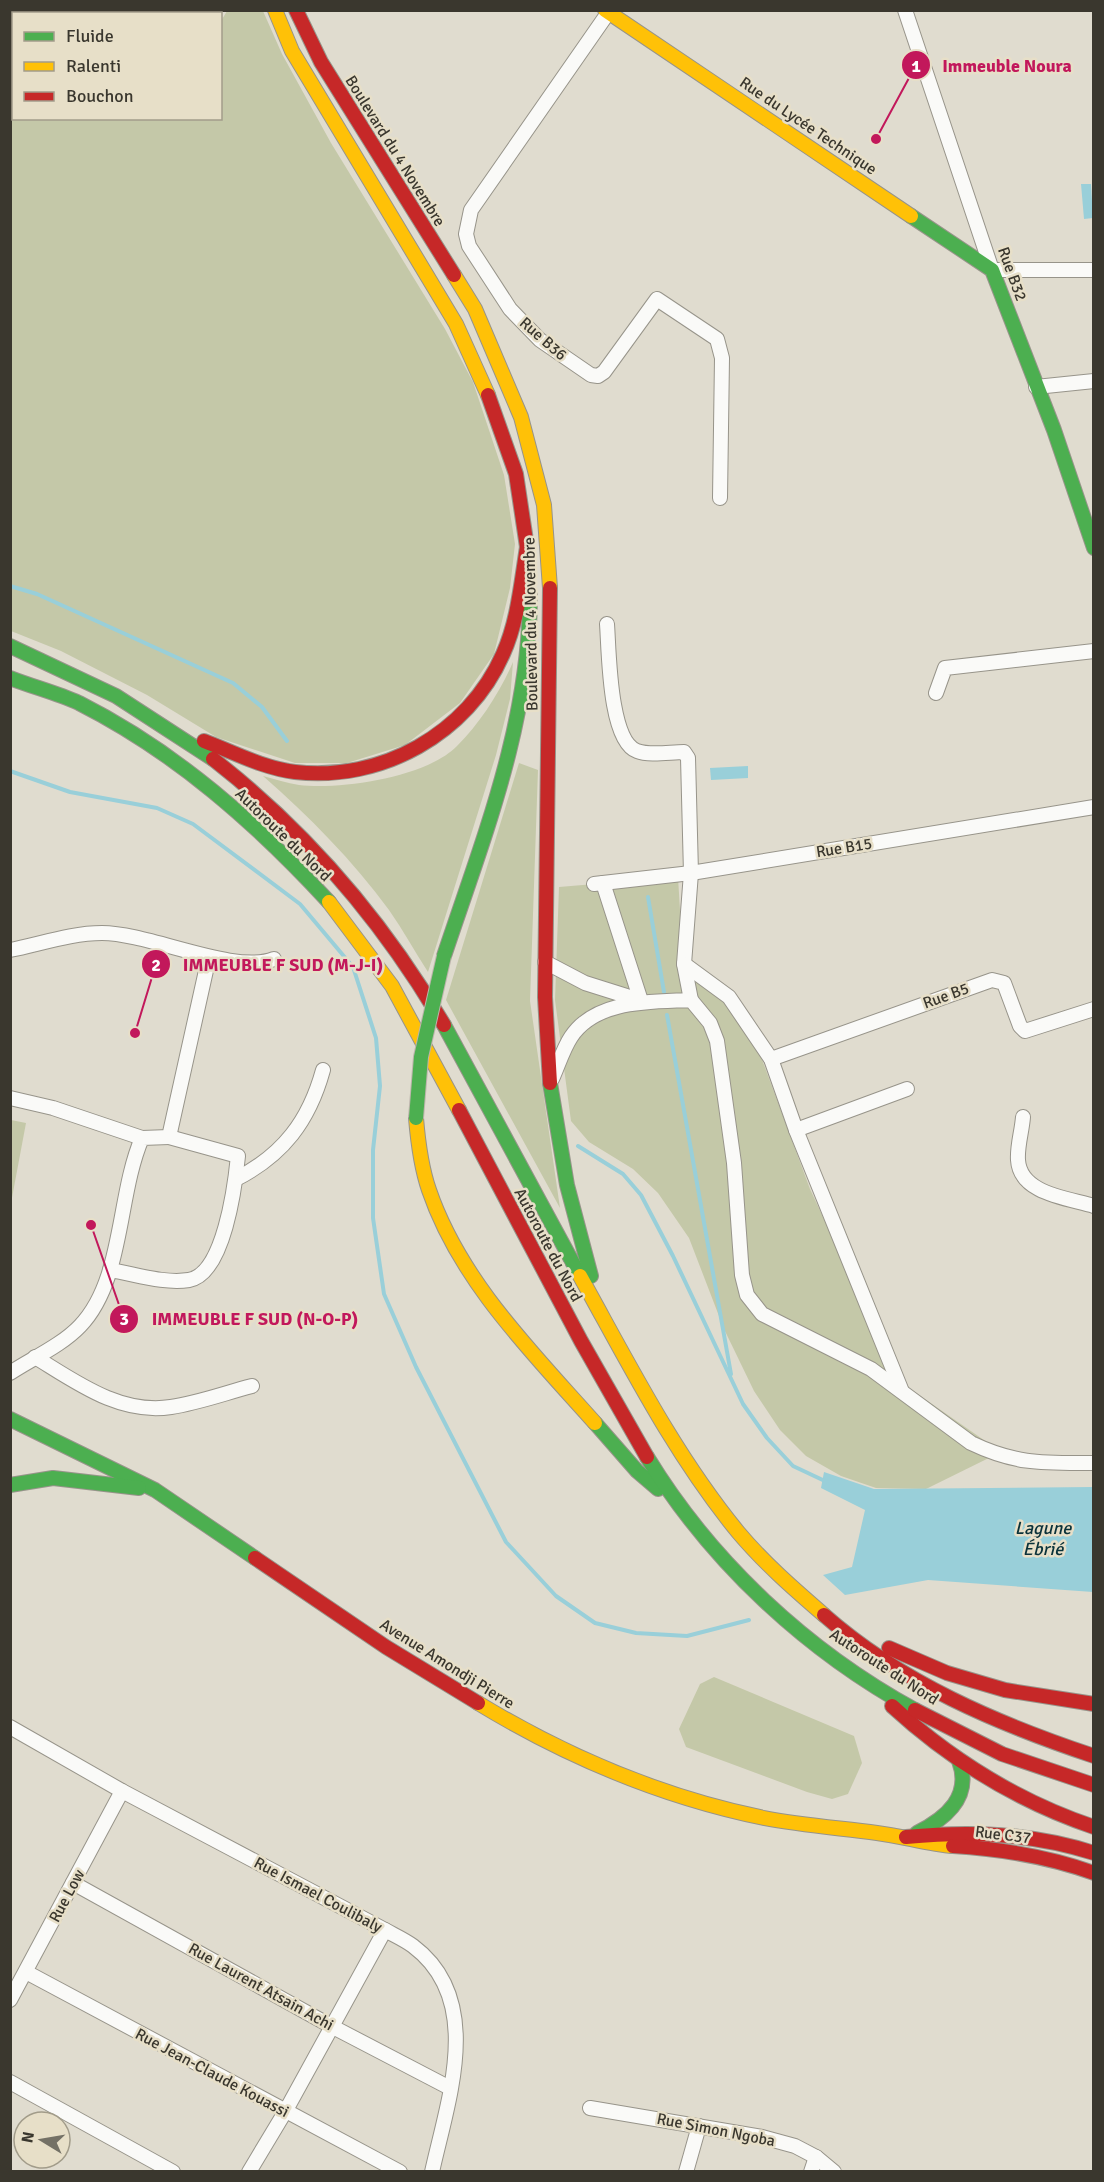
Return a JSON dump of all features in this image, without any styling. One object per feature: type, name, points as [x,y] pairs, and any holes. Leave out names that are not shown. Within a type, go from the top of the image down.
[{"type":"main road","name":"Boulevard du 4 Novembre","points":[[275,10],[292,51],[456,324],[483,380],[516,474],[527,547]]},
{"type":"main road","name":"Boulevard du 4 Novembre","points":[[296,10],[321,62],[475,309],[521,417],[536,468],[548,541],[551,603],[545,962],[550,1083],[567,1185],[602,1316]]},
{"type":"main road","name":"Rue du Lycée Technique","points":[[606,12],[992,270]]},
{"type":"main road","name":"Rue B32","points":[[992,270],[1036,387],[1086,508],[1094,548]]},
{"type":"main road","points":[[177,731],[255,762],[294,772],[350,771],[409,753],[437,737],[460,716],[492,676],[513,622],[527,547]]},
{"type":"main road","points":[[527,547],[531,603],[522,702],[509,757],[444,956],[421,1056],[416,1118],[422,1169],[429,1196],[441,1225],[467,1269],[514,1331],[629,1462],[678,1506]]},
{"type":"main road","name":"Autoroute du Nord","points":[[10,646],[89,680],[177,731],[241,780],[305,837],[378,922],[416,977],[452,1038],[657,1415],[704,1489],[763,1558],[807,1600],[842,1629],[893,1665],[970,1709],[1015,1730],[1094,1756]]},
{"type":"main road","name":"Autoroute du Nord","points":[[10,678],[78,703],[166,756],[222,798],[281,852],[356,936],[390,984],[425,1044],[569,1320],[628,1426],[678,1506],[784,1618],[856,1673],[916,1709],[1002,1754],[1094,1785]]},
{"type":"main road","name":"Avenue Amondji Pierre","points":[[10,1419],[154,1490],[386,1647],[542,1741],[618,1775],[676,1796],[721,1808],[765,1818],[906,1837]]},
{"type":"main road","points":[[10,1485],[53,1478],[154,1490]]},
{"type":"main road","points":[[842,1629],[947,1673],[976,1682],[1005,1690],[1094,1704]]},
{"type":"main road","points":[[856,1673],[908,1722],[959,1761],[1012,1795],[1041,1809],[1094,1827]]},
{"type":"main road","points":[[906,1837],[939,1820],[961,1799],[965,1772],[959,1761]]},
{"type":"main road","points":[[906,1837],[984,1831],[1040,1838],[1094,1853]]},
{"type":"main road","name":"Rue C37","points":[[906,1837],[949,1846],[1011,1850],[1067,1863],[1094,1873]]},
{"type":"street","name":"Rue B32","points":[[905,10],[992,270]]},
{"type":"street","name":"Rue B36","points":[[606,12],[471,210],[466,234],[469,246],[510,309],[540,340],[591,375],[598,376],[604,372],[657,298],[717,339],[722,358],[720,498]]},
{"type":"street","points":[[992,270],[1094,270]]},
{"type":"street","points":[[1036,387],[1094,381]]},
{"type":"street","points":[[607,624],[613,700],[621,731],[630,746],[638,752],[687,754],[691,873],[684,964],[691,1000],[710,1023],[717,1041],[734,1162],[742,1275],[747,1295],[762,1314],[854,1359],[901,1389],[971,1443],[1012,1460],[1035,1463],[1094,1463]]},
{"type":"street","points":[[936,693],[945,668],[1094,651]]},
{"type":"street","name":"Rue B15","points":[[641,1001],[599,883],[691,873],[1094,807]]},
{"type":"street","points":[[10,950],[102,933],[138,937],[209,957],[263,964],[274,960]]},
{"type":"street","points":[[169,1137],[209,957]]},
{"type":"street","points":[[545,962],[585,982],[641,1001]]},
{"type":"street","points":[[684,964],[729,997],[771,1059],[796,1130],[901,1389]]},
{"type":"street","name":"Rue B5","points":[[771,1059],[992,980],[1004,984],[1020,1026],[1025,1031],[1094,1009]]},
{"type":"street","points":[[550,1083],[571,1036],[587,1021],[617,1007],[641,1001],[691,1000]]},
{"type":"street","points":[[236,1179],[258,1167],[302,1124],[315,1100],[323,1070]]},
{"type":"street","points":[[796,1130],[907,1089]]},
{"type":"street","points":[[10,1098],[53,1108],[142,1138],[169,1137],[238,1156],[236,1179],[217,1256],[207,1271],[192,1280],[174,1281],[110,1270]]},
{"type":"street","points":[[1023,1117],[1018,1159],[1020,1172],[1029,1183],[1045,1192],[1094,1206]]},
{"type":"street","points":[[10,1373],[80,1326],[90,1312],[110,1270],[131,1163],[142,1138]]},
{"type":"street","points":[[35,1357],[89,1390],[130,1406],[171,1407],[252,1386]]},
{"type":"street","name":"Rue Ismael Coulibaly","points":[[10,1727],[122,1791],[385,1930],[413,1946],[432,1964],[445,1984],[454,2005],[457,2032],[450,2088],[432,2172]]},
{"type":"street","name":"Rue Low","points":[[10,2000],[122,1791]]},
{"type":"street","name":"Rue Laurent Atsain Achi","points":[[74,1883],[331,2026],[450,2088]]},
{"type":"street","points":[[249,2172],[285,2112],[385,1930]]},
{"type":"street","name":"Rue Jean-Claude Kouassi","points":[[26,1972],[400,2172]]},
{"type":"street","points":[[10,2082],[173,2172]]},
{"type":"street","name":"Rue Simon Ngoba","points":[[590,2108],[762,2137],[795,2146],[816,2157],[834,2172]]},
{"type":"street","points":[[686,2172],[699,2127]]},
{"type":"street","points":[[811,2172],[816,2157]]},
{"type":"green space","points":[[227,11],[263,11],[282,54],[331,143],[445,329],[473,382],[504,475],[515,544],[510,588],[494,654],[460,703],[405,745],[347,763],[295,763],[216,737],[147,695],[61,651],[11,631],[10,25],[12,24],[12,120],[222,120],[222,19]]},
{"type":"green space","points":[[513,662],[510,699],[496,755],[428,972],[389,910],[361,874],[314,823],[263,776],[299,785],[337,785],[383,779],[426,766],[457,746],[474,727],[496,696]]},
{"type":"green space","points":[[519,763],[538,770],[530,1001],[560,1208],[446,1000]]},
{"type":"green space","points":[[678,877],[683,960],[722,998],[760,1054],[810,1189],[899,1381],[1001,1452],[926,1489],[876,1488],[841,1476],[806,1456],[780,1430],[754,1391],[724,1329],[689,1238],[658,1193],[633,1169],[589,1142],[571,1121],[555,1000],[559,887]]},
{"type":"green space","points":[[10,1120],[26,1123],[11,1203]]},
{"type":"green space","points":[[714,1677],[854,1736],[862,1763],[848,1794],[832,1799],[807,1792],[686,1747],[679,1729],[700,1684]]},
{"type":"water","points":[[1081,184],[1091,184],[1093,218],[1084,219]]},
{"type":"water","points":[[748,766],[748,778],[711,780],[710,768]]},
{"type":"water","name":"Lagune Ébrié","points":[[824,1472],[874,1489],[1093,1487],[1093,1592],[928,1580],[845,1595],[823,1575],[852,1567],[865,1510],[821,1488]]},
{"type":"waterway","points":[[10,586],[37,594],[233,683],[262,707],[287,741]]},
{"type":"waterway","points":[[10,771],[70,792],[157,808],[193,824],[300,904],[353,967],[376,1038],[380,1086],[373,1150],[373,1218],[384,1294],[416,1367],[506,1542],[556,1596],[595,1623],[636,1633],[687,1636],[749,1620]]},
{"type":"waterway","points":[[648,897],[664,992]]},
{"type":"waterway","points":[[667,1015],[731,1374]]},
{"type":"waterway","points":[[578,1146],[623,1174],[641,1195],[673,1256],[743,1404],[767,1438],[793,1466],[827,1482]]},
{"type":"traffic: fast","points":[[911,216],[992,270],[1054,430],[1094,548]]},
{"type":"traffic: fast","points":[[444,956],[489,823],[513,734],[528,642],[530,594]]},
{"type":"traffic: fast","points":[[10,646],[116,696],[213,759]]},
{"type":"traffic: fast","points":[[10,678],[79,703],[149,744],[213,791],[243,817],[273,844],[329,902]]},
{"type":"traffic: fast","points":[[416,1118],[421,1057],[444,956]]},
{"type":"traffic: fast","points":[[444,1025],[580,1276]]},
{"type":"traffic: fast","points":[[550,1083],[567,1185],[591,1276]]},
{"type":"traffic: fast","points":[[10,1419],[155,1490],[255,1558]]},
{"type":"traffic: fast","points":[[595,1423],[637,1471],[658,1489]]},
{"type":"traffic: fast","points":[[647,1457],[672,1496],[701,1533],[764,1601],[837,1660],[915,1710]]},
{"type":"traffic: fast","points":[[10,1485],[53,1478],[139,1488]]},
{"type":"traffic: fast","points":[[917,1833],[947,1813],[954,1804],[962,1785],[959,1761]]},
{"type":"traffic: slow","points":[[275,10],[292,51],[456,324],[488,395]]},
{"type":"traffic: slow","points":[[605,10],[911,216]]},
{"type":"traffic: slow","points":[[454,275],[475,309],[521,417],[544,505],[550,588]]},
{"type":"traffic: slow","points":[[329,902],[392,986],[459,1110]]},
{"type":"traffic: slow","points":[[416,1118],[426,1181],[442,1223],[459,1255],[500,1314],[595,1423]]},
{"type":"traffic: slow","points":[[580,1276],[653,1408],[715,1502],[758,1554],[824,1615]]},
{"type":"traffic: slow","points":[[478,1703],[581,1758],[652,1787],[689,1799],[764,1818],[886,1834],[953,1846]]},
{"type":"traffic: jam","points":[[296,10],[321,62],[454,275]]},
{"type":"traffic: jam","points":[[488,395],[516,474],[527,547]]},
{"type":"traffic: jam","points":[[204,741],[271,767],[295,772],[327,773],[359,769],[389,760],[418,747],[468,708],[488,682],[503,654],[512,628],[527,547]]},
{"type":"traffic: jam","points":[[550,588],[545,997],[550,1083]]},
{"type":"traffic: jam","points":[[213,759],[281,817],[341,881],[396,950],[444,1025]]},
{"type":"traffic: jam","points":[[459,1110],[581,1341],[647,1457]]},
{"type":"traffic: jam","points":[[255,1558],[386,1647],[478,1703]]},
{"type":"traffic: jam","points":[[824,1615],[885,1661],[952,1699],[1022,1730],[1094,1756]]},
{"type":"traffic: jam","points":[[889,1648],[947,1673],[1005,1690],[1094,1704]]},
{"type":"traffic: jam","points":[[892,1706],[962,1762],[1012,1792],[1094,1827]]},
{"type":"traffic: jam","points":[[915,1710],[1002,1754],[1094,1785]]},
{"type":"traffic: jam","points":[[906,1837],[954,1834],[1001,1835],[1048,1841],[1094,1853]]},
{"type":"traffic: jam","points":[[953,1846],[1024,1854],[1094,1873]]},
{"type":"place","name":"Immeuble Noura","points":[[876,139]]},
{"type":"place","name":"IMMEUBLE F SUD (M-J-I)","points":[[135,1033]]},
{"type":"place","name":"IMMEUBLE F SUD (N-O-P)","points":[[91,1225]]}]
